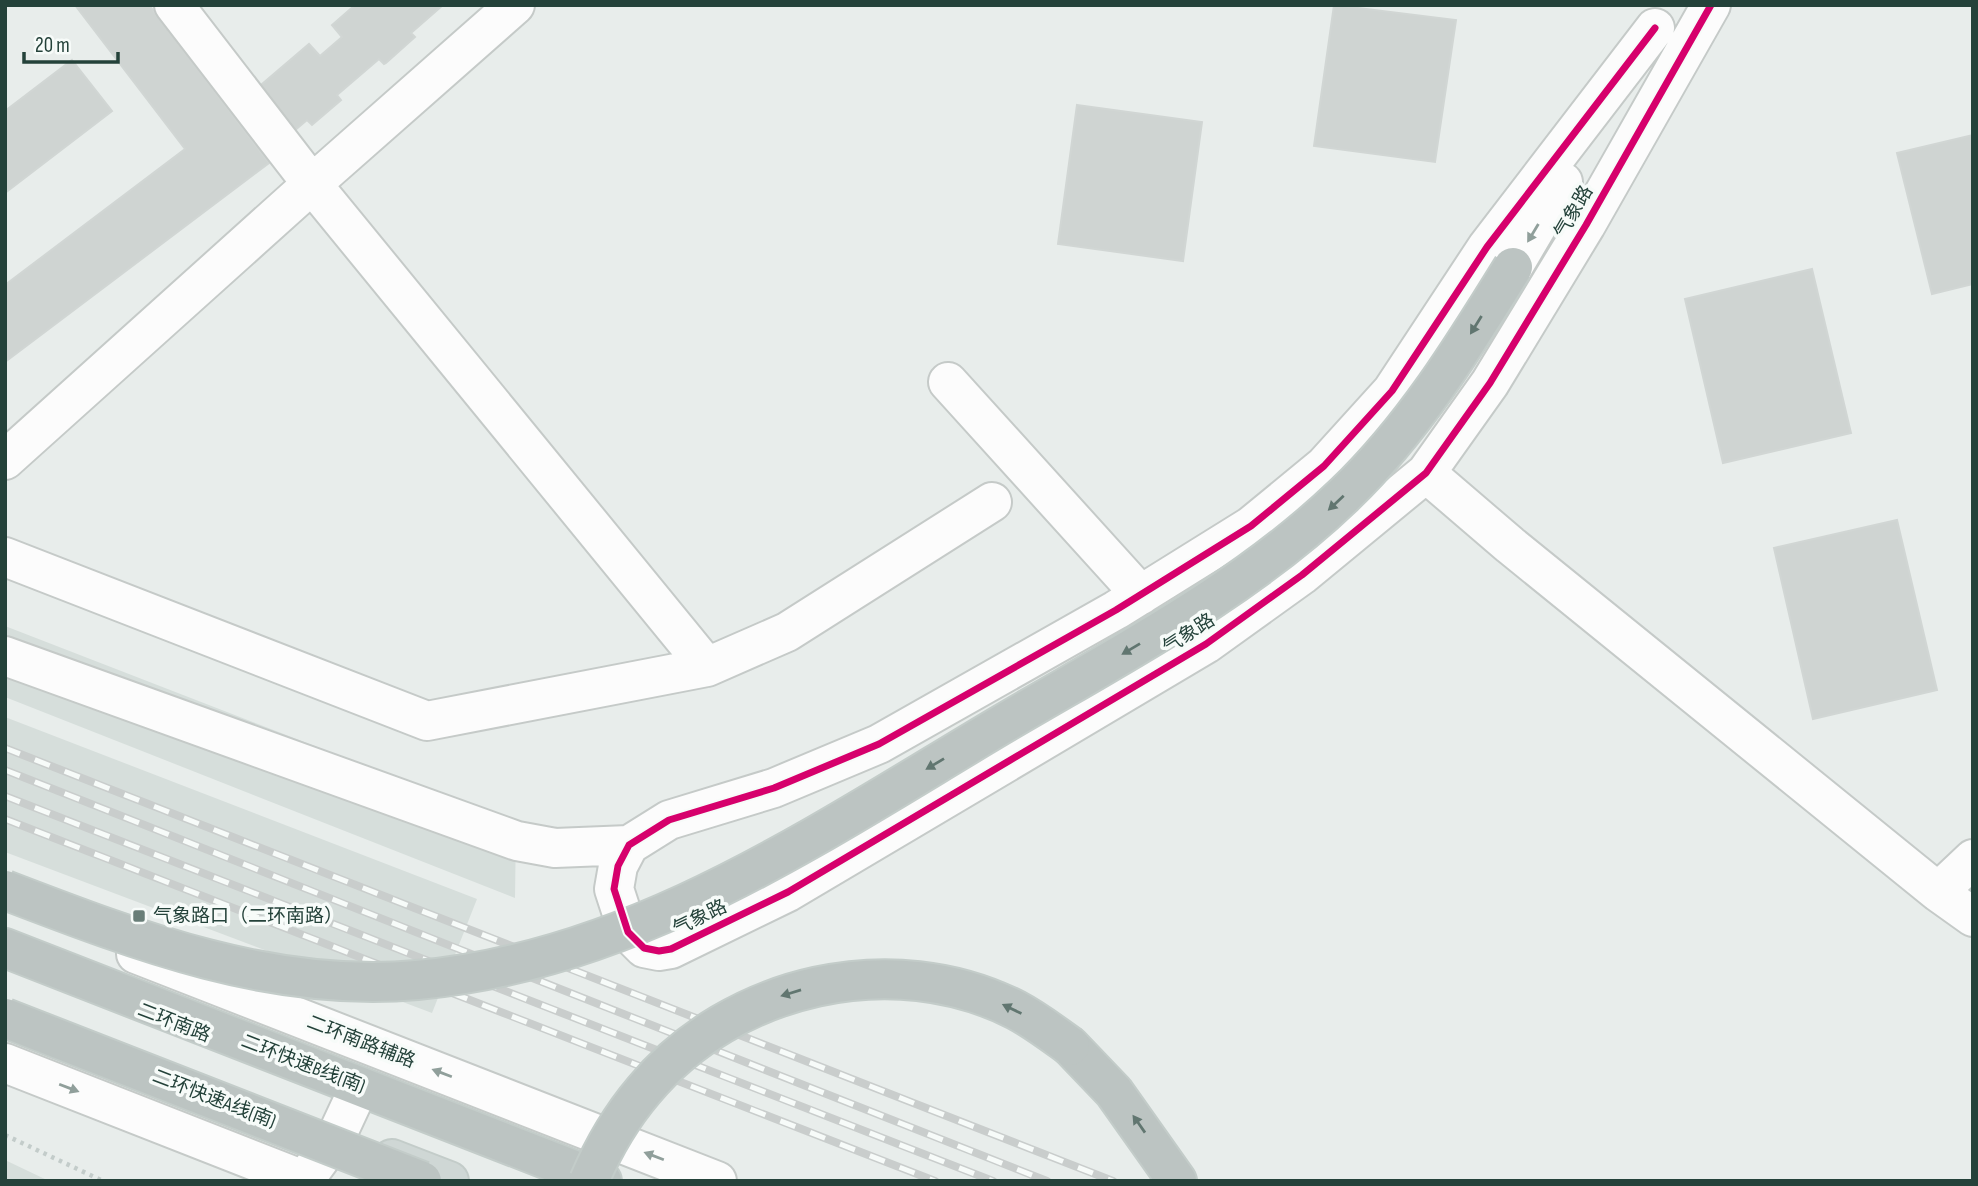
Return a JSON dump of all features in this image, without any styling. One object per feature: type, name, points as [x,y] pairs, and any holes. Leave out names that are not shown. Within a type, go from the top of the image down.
[{"type":"highway","points":[[5,890],[127,935],[210,961],[279,975],[346,982],[415,980],[486,971],[559,953],[636,925],[717,888],[804,841],[1152,636],[1263,564],[1321,517],[1391,445],[1432,393],[1513,267]]},
{"type":"highway","name":"二环快速B线(南)","points":[[5,948],[602,1181]]},
{"type":"highway","points":[[589,1181],[607,1143],[644,1089],[671,1062],[729,1019],[792,992],[859,980],[892,979],[956,988],[1007,1006],[1044,1027],[1070,1046],[1114,1092],[1177,1181]]},
{"type":"highway","name":"二环快速A线(南)","points":[[5,1018],[422,1181]]},
{"type":"highway","points":[[299,1132],[390,1181]]},
{"type":"main road","name":"二环南路","points":[[5,957],[578,1181]]},
{"type":"main road","points":[[5,1008],[449,1181]]},
{"type":"street","points":[[174,5],[312,184],[707,667]]},
{"type":"street","points":[[5,460],[515,5]]},
{"type":"street","name":"气象路","points":[[1661,16],[1487,247],[1383,400],[1324,466],[1251,526],[1141,595],[879,744],[774,788],[668,820],[629,845],[618,866],[614,889],[628,932],[644,947],[659,951],[671,949],[788,892],[1206,644],[1303,575],[1426,473],[1490,383],[1586,225],[1710,5]]},
{"type":"street","name":"气象路","points":[[1513,267],[1661,16]]},
{"type":"street","points":[[948,382],[1141,595]]},
{"type":"street","points":[[1426,473],[1510,545],[1938,892],[1973,917]]},
{"type":"street","points":[[5,557],[427,722],[707,667],[787,632],[992,502]]},
{"type":"street","points":[[5,656],[517,841],[555,848],[629,845]]},
{"type":"street","points":[[1938,892],[1973,859]]},
{"type":"street","name":"二环南路辅路","points":[[5,903],[717,1181]]},
{"type":"street","points":[[5,1063],[305,1181],[336,1137],[356,1094]]},
{"type":"path","points":[[5,1135],[103,1181]]},
{"type":"shaded area","points":[[5,626],[516,824],[515,898],[5,697]]},
{"type":"shaded area","points":[[5,717],[477,899],[432,1013],[5,852]]},
{"type":"shaded area","points":[[5,1160],[49,1181],[5,1181]]},
{"type":"building","points":[[75,5],[149,5],[269,163],[5,362],[5,285],[185,149]]},
{"type":"building","points":[[355,5],[443,5],[411,33],[415,37],[386,63],[379,59],[337,95],[341,100],[312,125],[307,120],[288,136],[262,105],[271,98],[261,85],[309,44],[320,56],[342,37],[332,25]]},
{"type":"building","points":[[1334,5],[1456,20],[1435,162],[1314,146]]},
{"type":"building","points":[[72,60],[112,111],[5,193],[5,111]]},
{"type":"building","points":[[1077,105],[1202,122],[1183,261],[1058,244]]},
{"type":"building","points":[[1973,135],[1973,284],[1932,294],[1897,153]]},
{"type":"building","points":[[1812,269],[1851,433],[1723,463],[1685,299]]},
{"type":"building","points":[[1897,520],[1937,690],[1813,719],[1774,548]]},
{"type":"railway","points":[[5,748],[1113,1181]]},
{"type":"railway","points":[[5,770],[1047,1181]]},
{"type":"railway","points":[[5,796],[993,1181]]},
{"type":"railway","points":[[5,819],[935,1181]]},
{"type":"cycle path","points":[[1655,28],[1487,247],[1392,391],[1324,466],[1251,526],[1116,610],[879,744],[774,788],[669,820],[629,845],[618,866],[614,889],[628,932],[644,948],[659,951],[671,949],[788,892],[1206,644],[1302,575],[1426,473],[1490,383],[1586,225],[1711,5]]},
{"type":"place","name":"气象路口（二环南路）","points":[[139,916]]}]
